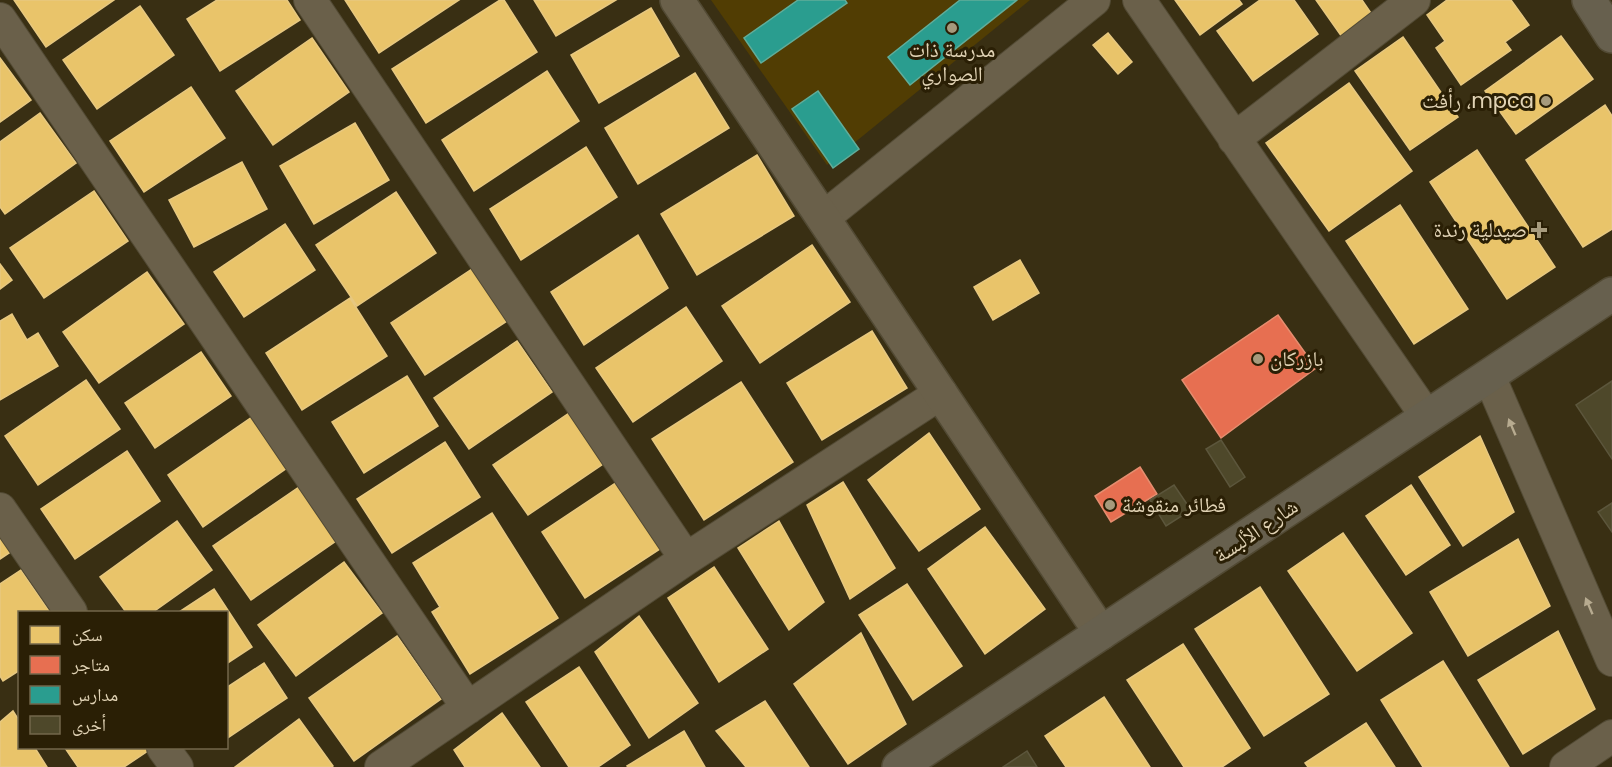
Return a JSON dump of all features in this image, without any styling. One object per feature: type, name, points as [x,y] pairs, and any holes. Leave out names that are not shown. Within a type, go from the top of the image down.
[{"type":"main road","points":[[1589,0],[1612,36]]},
{"type":"main road","name":"شارع الألبسة","points":[[900,767],[1612,294]]},
{"type":"street","points":[[310,0],[686,559]]},
{"type":"street","points":[[677,0],[1101,633]]},
{"type":"street","points":[[823,218],[1094,0]]},
{"type":"street","points":[[1139,0],[1427,417]]},
{"type":"street","points":[[1234,139],[1414,0]]},
{"type":"street","points":[[0,19],[468,708]]},
{"type":"street","points":[[1489,376],[1612,660]]},
{"type":"street","points":[[381,767],[686,559],[941,393]]},
{"type":"street","points":[[0,509],[70,611]]},
{"type":"street","points":[[1566,767],[1612,736]]},
{"type":"street","points":[[164,749],[177,767]]},
{"type":"shaded area","points":[[711,0],[1030,0],[827,165]]},
{"type":"building: سكن","points":[[14,0],[114,0],[46,47]]},
{"type":"building: سكن","points":[[217,0],[287,0],[300,20],[220,71],[187,19]]},
{"type":"building: سكن","points":[[345,0],[459,0],[379,53]]},
{"type":"building: سكن","points":[[500,0],[504,0],[537,52],[426,123],[392,69]]},
{"type":"building: سكن","points":[[534,0],[616,0],[556,36]]},
{"type":"building: سكن","points":[[1175,0],[1239,0],[1242,4],[1200,35]]},
{"type":"building: سكن","points":[[1260,0],[1294,0],[1318,34],[1253,81],[1217,31]]},
{"type":"building: سكن","points":[[1316,0],[1362,0],[1373,16],[1342,37]]},
{"type":"building: سكن","points":[[1447,0],[1511,0],[1529,25],[1505,42],[1511,50],[1461,85],[1436,48],[1445,41],[1427,15]]},
{"type":"building: سكن","points":[[140,6],[174,55],[97,109],[63,60]]},
{"type":"building: سكن","points":[[651,8],[679,56],[599,103],[571,55]]},
{"type":"building: سكن","points":[[1108,33],[1132,62],[1118,74],[1093,45]]},
{"type":"building: سكن","points":[[1561,36],[1593,79],[1516,134],[1485,91]]},
{"type":"building: سكن","points":[[1403,37],[1458,117],[1410,150],[1355,71]]},
{"type":"building: سكن","points":[[312,38],[349,92],[273,145],[236,91]]},
{"type":"building: سكن","points":[[0,58],[31,100],[0,122]]},
{"type":"building: سكن","points":[[547,71],[579,121],[474,191],[442,140]]},
{"type":"building: سكن","points":[[695,73],[729,128],[638,184],[605,128]]},
{"type":"building: سكن","points":[[1349,83],[1412,171],[1329,231],[1266,143]]},
{"type":"building: سكن","points":[[191,87],[225,138],[144,192],[110,141]]},
{"type":"building: سكن","points":[[1605,105],[1612,116],[1612,229],[1583,247],[1526,160]]},
{"type":"building: سكن","points":[[40,113],[76,163],[5,214],[0,207],[0,142]]},
{"type":"building: سكن","points":[[355,123],[389,180],[314,224],[280,166]]},
{"type":"building: سكن","points":[[586,147],[617,197],[521,260],[490,209]]},
{"type":"building: سكن","points":[[1477,150],[1555,267],[1507,299],[1430,182]]},
{"type":"building: سكن","points":[[757,155],[794,216],[697,275],[661,214]]},
{"type":"building: سكن","points":[[242,162],[267,209],[194,247],[169,200]]},
{"type":"building: سكن","points":[[94,191],[128,241],[44,298],[10,248]]},
{"type":"building: سكن","points":[[396,192],[436,253],[357,306],[316,245]]},
{"type":"building: سكن","points":[[1400,205],[1468,309],[1414,344],[1346,241]]},
{"type":"building: سكن","points":[[285,224],[315,270],[244,317],[214,272]]},
{"type":"building: سكن","points":[[638,235],[668,288],[584,345],[551,292]]},
{"type":"building: سكن","points":[[812,245],[850,302],[760,363],[722,306]]},
{"type":"building: سكن","points":[[1020,260],[1039,293],[993,320],[974,287]]},
{"type":"building: سكن","points":[[0,264],[12,280],[0,289]]},
{"type":"building: سكن","points":[[475,267],[510,319],[425,375],[391,323]]},
{"type":"building: سكن","points":[[147,272],[184,324],[99,383],[63,332]]},
{"type":"building: سكن","points":[[350,298],[387,356],[302,410],[266,353]]},
{"type":"building: سكن","points":[[686,307],[722,361],[633,422],[596,368]]},
{"type":"building: سكن","points":[[12,314],[27,340],[38,333],[58,366],[0,400],[0,321]]},
{"type":"building: سكن","points":[[872,331],[907,388],[822,440],[787,383]]},
{"type":"building: سكن","points":[[517,341],[552,392],[469,449],[434,398]]},
{"type":"building: سكن","points":[[201,352],[231,396],[155,448],[125,403]]},
{"type":"building: سكن","points":[[407,376],[438,426],[364,473],[332,422]]},
{"type":"building: سكن","points":[[86,380],[120,429],[38,485],[5,436]]},
{"type":"building: سكن","points":[[741,382],[793,462],[704,520],[652,439]]},
{"type":"building: سكن","points":[[575,409],[609,460],[528,515],[493,465]]},
{"type":"building: سكن","points":[[252,417],[287,468],[203,527],[168,475]]},
{"type":"building: سكن","points":[[929,433],[980,509],[919,551],[868,480]]},
{"type":"building: سكن","points":[[1480,436],[1514,512],[1463,546],[1419,477]]},
{"type":"building: سكن","points":[[445,442],[480,497],[392,553],[357,499]]},
{"type":"building: سكن","points":[[127,451],[160,501],[75,559],[41,509]]},
{"type":"building: سكن","points":[[623,478],[666,545],[585,598],[542,532]]},
{"type":"building: سكن","points":[[843,482],[895,568],[850,599],[807,505]]},
{"type":"building: سكن","points":[[1411,485],[1450,545],[1406,575],[1366,516]]},
{"type":"building: سكن","points":[[299,487],[336,541],[251,600],[213,546]]},
{"type":"building: سكن","points":[[492,513],[558,618],[470,674],[432,612],[440,607],[413,563]]},
{"type":"building: سكن","points":[[177,521],[212,570],[154,611],[125,611],[100,577]]},
{"type":"building: سكن","points":[[779,521],[824,602],[789,630],[738,548]]},
{"type":"building: سكن","points":[[985,527],[1045,609],[985,654],[928,569]]},
{"type":"building: سكن","points":[[0,528],[15,549],[0,559]]},
{"type":"building: سكن","points":[[1343,533],[1412,633],[1357,671],[1288,571]]},
{"type":"building: سكن","points":[[1518,539],[1550,606],[1468,656],[1430,592]]},
{"type":"building: سكن","points":[[344,562],[382,613],[296,676],[258,625]]},
{"type":"building: سكن","points":[[714,567],[768,649],[719,682],[668,598]]},
{"type":"building: سكن","points":[[21,570],[49,611],[18,611],[18,671],[3,681],[0,676],[0,584]]},
{"type":"building: سكن","points":[[907,584],[962,666],[913,700],[859,615]]},
{"type":"building: سكن","points":[[1260,587],[1329,694],[1264,736],[1195,629]]},
{"type":"building: سكن","points":[[214,589],[252,647],[228,663],[228,611],[181,611]]},
{"type":"building: سكن","points":[[639,616],[698,703],[649,738],[595,652]]},
{"type":"building: سكن","points":[[1558,631],[1595,709],[1523,754],[1478,680]]},
{"type":"building: سكن","points":[[861,633],[906,724],[848,764],[794,684]]},
{"type":"building: سكن","points":[[397,636],[441,699],[354,761],[309,698]]},
{"type":"building: سكن","points":[[1183,644],[1250,748],[1222,767],[1184,767],[1127,680]]},
{"type":"building: سكن","points":[[1443,661],[1509,767],[1423,767],[1381,700]]},
{"type":"building: سكن","points":[[264,663],[287,698],[228,738],[228,687]]},
{"type":"building: سكن","points":[[579,667],[630,745],[598,767],[569,767],[526,702]]},
{"type":"building: سكن","points":[[1104,697],[1150,767],[1066,767],[1045,736]]},
{"type":"building: سكن","points":[[765,701],[809,767],[746,767],[716,731]]},
{"type":"building: سكن","points":[[13,711],[18,719],[18,749],[36,749],[47,767],[0,767],[0,722]]},
{"type":"building: سكن","points":[[502,713],[540,767],[465,767],[454,750]]},
{"type":"building: سكن","points":[[299,719],[332,767],[235,767]]},
{"type":"building: سكن","points":[[1366,723],[1395,767],[1308,767],[1305,763]]},
{"type":"building: سكن","points":[[684,731],[705,767],[627,766]]},
{"type":"building: سكن","points":[[66,749],[151,749],[124,767],[78,767]]},
{"type":"building: متاجر","points":[[1278,315],[1316,368],[1221,438],[1182,380]]},
{"type":"building: متاجر","points":[[1140,467],[1157,494],[1111,522],[1095,496]]},
{"type":"building: مدارس","points":[[798,0],[845,0],[847,3],[761,63],[744,38]]},
{"type":"building: مدارس","name":"مدرسة ذات الصواري","points":[[960,0],[1017,0],[910,85],[888,57]]},
{"type":"building: مدارس","points":[[818,91],[859,149],[833,168],[792,109]]},
{"type":"building: أخرى","points":[[1612,381],[1612,459],[1576,405]]},
{"type":"building: أخرى","points":[[1221,440],[1245,477],[1230,487],[1206,449]]},
{"type":"building: أخرى","points":[[1174,485],[1191,510],[1166,526],[1150,500]]},
{"type":"building: أخرى","points":[[1612,503],[1612,532],[1598,512]]},
{"type":"building: أخرى","points":[[1027,751],[1037,767],[1003,767]]},
{"type":"place","name":"مدرسة ذات الصواري","points":[[952,28]]},
{"type":"place","name":"رأفت ،mpca","points":[[1546,101]]},
{"type":"place","name":"صيدلية رندة","points":[[1539,230]]},
{"type":"place","name":"بازركان","points":[[1258,359]]},
{"type":"place","name":"فطائر منقوشة","points":[[1110,505]]}]
